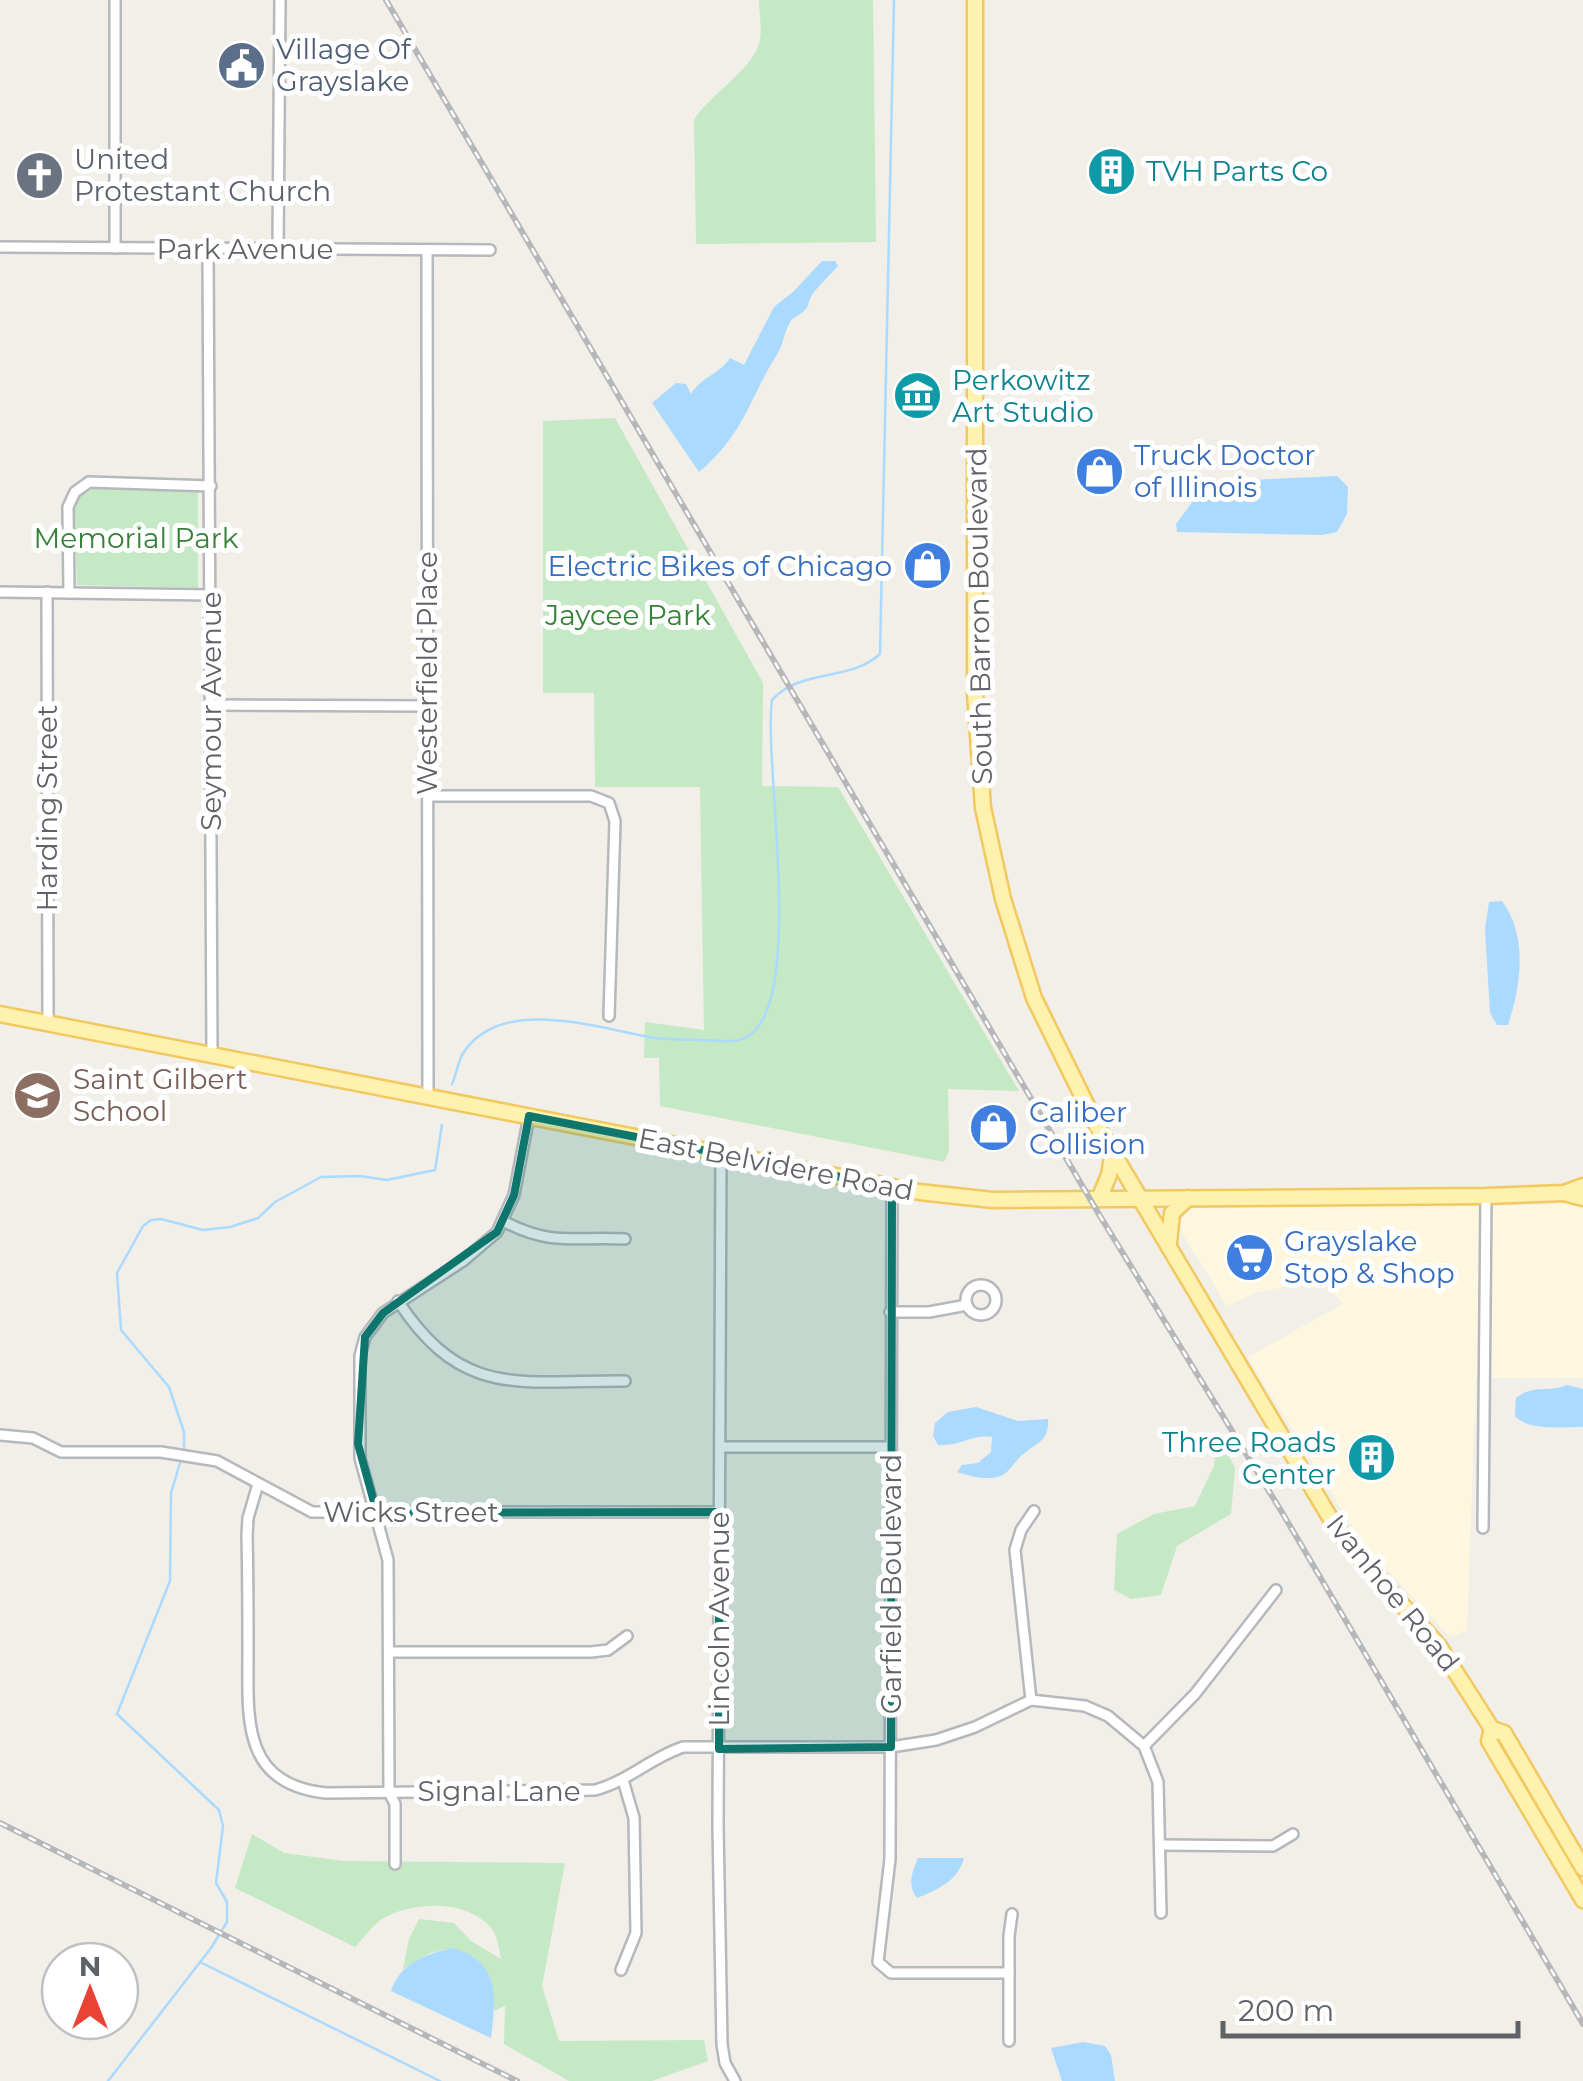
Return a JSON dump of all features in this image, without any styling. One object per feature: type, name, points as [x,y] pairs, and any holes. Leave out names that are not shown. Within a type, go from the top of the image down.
[{"type":"main road","name":"South Barron Boulevard","points":[[975,0],[975,693],[984,808],[1003,899],[1034,998],[1140,1198]]},
{"type":"main road","name":"East Belvidere Road","points":[[0,1014],[892,1187],[993,1200],[1486,1196],[1564,1192],[1583,1186]]},
{"type":"main road","points":[[1099,1199],[1113,1152]]},
{"type":"main road","name":"East Belvidere Road","points":[[1564,1192],[1583,1198]]},
{"type":"main road","name":"Ivanhoe Road","points":[[1140,1198],[1338,1529],[1439,1646],[1492,1728]]},
{"type":"main road","points":[[1170,1248],[1172,1213],[1188,1198]]},
{"type":"main road","points":[[1583,1868],[1504,1733],[1492,1728],[1489,1741],[1583,1900]]},
{"type":"street","points":[[115,0],[115,248]]},
{"type":"street","points":[[278,249],[280,0]]},
{"type":"street","name":"Park Avenue","points":[[0,247],[490,250]]},
{"type":"street","name":"Seymour Avenue","points":[[208,248],[212,1054]]},
{"type":"street","name":"Westerfield Place","points":[[427,250],[428,1096]]},
{"type":"street","points":[[69,592],[68,506],[74,492],[89,482],[211,486]]},
{"type":"street","points":[[0,592],[212,595]]},
{"type":"street","name":"Harding Street","points":[[47,592],[48,1023]]},
{"type":"street","points":[[211,705],[428,706]]},
{"type":"street","points":[[428,796],[591,796],[609,804],[615,821],[609,1016]]},
{"type":"street","points":[[395,1864],[395,1804],[389,1792],[388,1560],[360,1458],[360,1356],[374,1323],[398,1301],[482,1247],[503,1221],[520,1172],[529,1116]]},
{"type":"street","name":"Lincoln Avenue","points":[[721,1153],[722,2044],[725,2063],[736,2081]]},
{"type":"street","name":"Garfield Boulevard","points":[[892,1187],[890,1859],[878,1954],[881,1967],[891,1973],[1009,1973]]},
{"type":"street","points":[[1484,1528],[1486,1196]]},
{"type":"street","points":[[503,1221],[521,1231],[557,1240],[625,1239]]},
{"type":"street","points":[[398,1301],[433,1347],[474,1373],[510,1380],[624,1380]]},
{"type":"street","points":[[890,1312],[929,1312],[966,1305]]},
{"type":"street","name":"Wicks Street","points":[[0,1435],[33,1438],[61,1452],[161,1452],[217,1461],[312,1512],[719,1512]]},
{"type":"street","points":[[720,1447],[891,1447]]},
{"type":"street","name":"Signal Lane","points":[[258,1484],[247,1536],[250,1732],[272,1771],[294,1786],[326,1793],[595,1790],[623,1780],[684,1746],[891,1746],[936,1740],[975,1727],[1030,1700]]},
{"type":"street","points":[[1034,1511],[1014,1550],[1030,1700],[1085,1706],[1108,1716],[1144,1746],[1158,1782],[1160,1914]]},
{"type":"street","points":[[1144,1746],[1195,1694],[1276,1590]]},
{"type":"street","points":[[389,1652],[591,1652],[608,1650],[627,1636]]},
{"type":"street","points":[[622,1970],[636,1933],[634,1818],[623,1780]]},
{"type":"street","points":[[1161,1845],[1273,1846],[1293,1834]]},
{"type":"street","points":[[1009,2041],[1012,1914]]},
{"type":"highlighted area","points":[[529,1116],[892,1187],[891,1747],[719,1749],[719,1512],[377,1513],[358,1444],[365,1337],[383,1313],[497,1232],[514,1195]]},
{"type":"shaded area","points":[[1583,1201],[1583,1378],[1476,1378],[1467,1630],[1450,1637],[1362,1543],[1248,1357],[1343,1304],[1322,1280],[1258,1292],[1227,1306],[1177,1225],[1190,1208],[1548,1205]]},
{"type":"green space","points":[[759,0],[873,0],[876,242],[696,244],[694,120],[756,50],[761,35]]},
{"type":"green space","name":"Jaycee Park","points":[[615,418],[763,683],[762,786],[838,787],[1019,1091],[948,1089],[949,1151],[944,1162],[660,1106],[659,1058],[644,1058],[645,1022],[704,1030],[700,787],[595,787],[594,693],[543,693],[543,421]]},
{"type":"green space","name":"Memorial Park","points":[[95,488],[198,488],[198,588],[77,585],[74,507],[82,494]]},
{"type":"green space","points":[[1217,1433],[1235,1468],[1231,1514],[1177,1546],[1161,1595],[1131,1599],[1114,1590],[1117,1534],[1154,1514],[1195,1506],[1214,1466]]},
{"type":"green space","points":[[252,1834],[284,1853],[344,1861],[565,1863],[542,1986],[559,2041],[704,2040],[708,2061],[652,2081],[569,2081],[504,2044],[505,2006],[494,2011],[491,1982],[453,1948],[430,1953],[403,1969],[409,1939],[419,1919],[454,1923],[471,1941],[501,1959],[494,1932],[482,1919],[455,1908],[409,1909],[382,1919],[355,1947],[235,1888]]},
{"type":"water","points":[[822,261],[835,261],[838,266],[812,295],[806,309],[790,322],[778,353],[737,429],[699,472],[652,403],[676,383],[686,384],[691,394],[730,358],[744,365],[774,307]]},
{"type":"water","points":[[1337,476],[1348,487],[1347,514],[1337,532],[1177,532],[1176,524],[1207,482]]},
{"type":"water","points":[[1502,901],[1516,930],[1520,961],[1508,1025],[1497,1025],[1490,1013],[1485,929],[1489,902]]},
{"type":"water","points":[[1567,1385],[1583,1389],[1583,1427],[1537,1426],[1515,1416],[1516,1398],[1522,1394]]},
{"type":"water","points":[[976,1407],[1018,1421],[1048,1419],[1047,1432],[1002,1475],[982,1478],[957,1472],[962,1465],[978,1463],[991,1452],[992,1437],[938,1445],[933,1436],[935,1423],[948,1412]]},
{"type":"water","points":[[918,1858],[964,1858],[952,1879],[917,1898],[911,1883]]},
{"type":"water","points":[[453,1948],[479,1962],[492,1982],[491,2038],[391,1991],[401,1973],[415,1961]]},
{"type":"water","points":[[1083,2042],[1105,2046],[1111,2055],[1115,2081],[1062,2081],[1051,2048]]},
{"type":"waterway","points":[[452,1084],[462,1055],[479,1036],[500,1025],[552,1020],[655,1038],[730,1041],[747,1037],[765,1015],[775,979],[779,932],[772,700],[797,683],[855,668],[880,654],[894,0]]},
{"type":"waterway","points":[[184,1450],[184,1432],[169,1387],[121,1330],[117,1273],[143,1226],[161,1219],[203,1230],[230,1227],[258,1218],[275,1202],[321,1177],[387,1180],[435,1170],[442,1125]]},
{"type":"waterway","points":[[108,2081],[227,1922],[227,1902],[216,1883],[223,1826],[219,1810],[117,1714],[170,1581],[171,1493],[180,1463]]},
{"type":"waterway","points":[[200,1962],[440,2081]]},
{"type":"railway","points":[[386,0],[1100,1216],[1283,1514],[1583,2024]]},
{"type":"railway","points":[[0,1823],[517,2081]]},
{"type":"place","name":"Village Of Grayslake","points":[[241,65]]},
{"type":"place","name":"TVH Parts Co","points":[[1111,171]]},
{"type":"place","name":"United Protestant Church","points":[[39,175]]},
{"type":"place","name":"Perkowitz Art Studio","points":[[917,396]]},
{"type":"place","name":"Truck Doctor of Illinois","points":[[1099,471]]},
{"type":"place","name":"Electric Bikes of Chicago","points":[[927,566]]},
{"type":"place","name":"Saint Gilbert School","points":[[38,1095]]},
{"type":"place","name":"Caliber Collision","points":[[994,1128]]},
{"type":"place","name":"Grayslake Stop & Shop","points":[[1249,1257]]},
{"type":"place","name":"Three Roads Center","points":[[1371,1458]]}]
